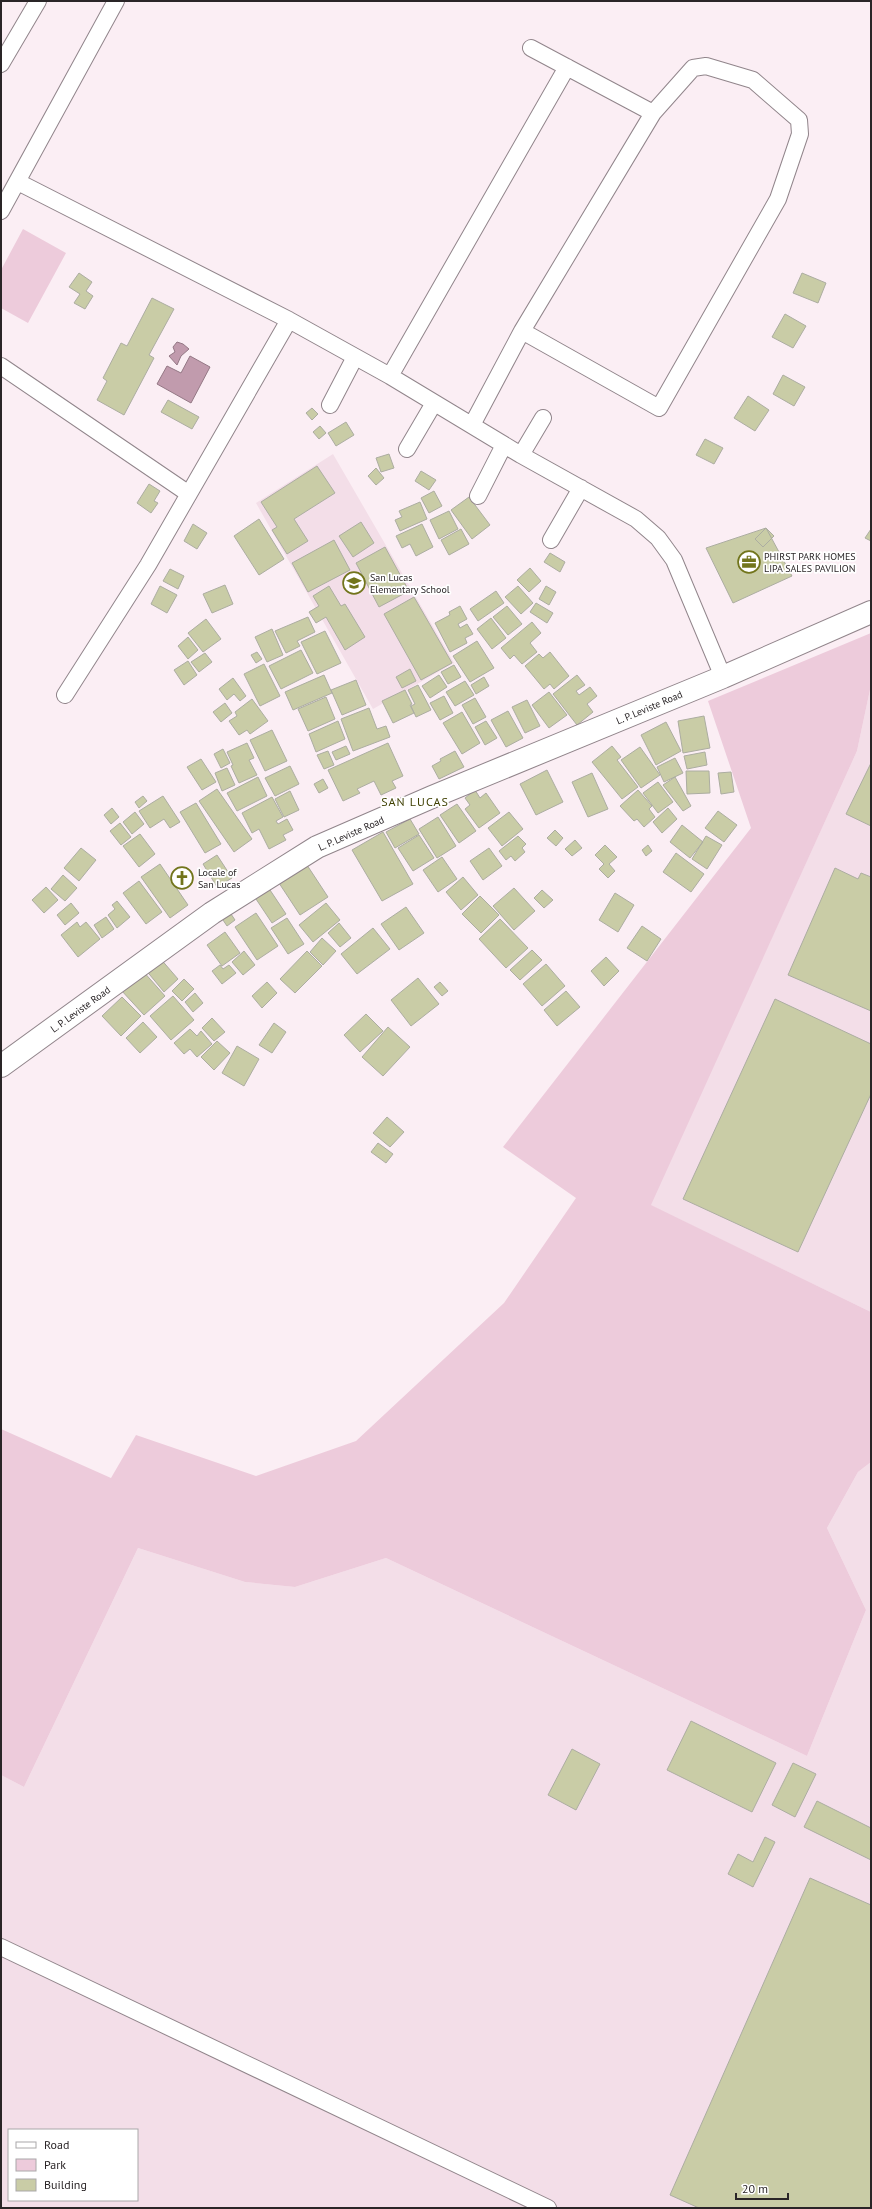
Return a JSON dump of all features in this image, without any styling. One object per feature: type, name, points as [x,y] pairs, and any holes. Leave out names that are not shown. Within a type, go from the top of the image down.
[{"type":"main road","name":"L. P. Leviste Road","points":[[1,1066],[212,913],[317,847],[432,797],[723,677],[871,612]]},
{"type":"street","points":[[1,64],[38,1]]},
{"type":"street","points":[[1,211],[116,1]]},
{"type":"street","points":[[531,48],[653,113]]},
{"type":"street","points":[[472,425],[522,331],[653,113],[693,68],[706,66],[753,80],[799,120],[800,134],[778,199],[659,408],[522,331]]},
{"type":"street","points":[[390,376],[567,67]]},
{"type":"street","points":[[18,182],[289,320],[390,376],[521,455],[636,519],[658,538],[674,560],[723,677]]},
{"type":"street","points":[[64,695],[148,565],[289,320]]},
{"type":"street","points":[[330,405],[355,357]]},
{"type":"street","points":[[1,366],[189,494]]},
{"type":"street","points":[[406,449],[434,402]]},
{"type":"street","points":[[521,455],[543,418]]},
{"type":"street","points":[[478,496],[504,445]]},
{"type":"street","points":[[551,540],[581,488]]},
{"type":"street","points":[[1,1947],[548,2208]]},
{"type":"shaded area","points":[[177,342],[183,344],[189,349],[181,356],[177,365],[169,356],[175,352],[173,347]]},
{"type":"shaded area","points":[[190,356],[210,367],[191,403],[157,384],[167,366],[181,373]]},
{"type":"shaded area","name":"San Lucas Elementary School","points":[[333,454],[454,663],[373,709],[256,503]]},
{"type":"shaded area","points":[[871,685],[871,1312],[650,1205],[857,751]]},
{"type":"shaded area","points":[[871,1462],[871,2208],[1,2208],[1,1775],[24,1787],[138,1548],[245,1582],[295,1587],[386,1558],[807,1756],[866,1610],[827,1528],[858,1472]]},
{"type":"green space","points":[[23,229],[66,253],[28,323],[1,308],[1,270]]},
{"type":"green space","points":[[871,633],[871,685],[857,751],[651,1205],[871,1312],[871,1462],[858,1472],[827,1528],[866,1610],[807,1756],[386,1558],[295,1587],[245,1582],[138,1548],[24,1787],[1,1775],[1,1429],[111,1478],[136,1435],[256,1476],[356,1441],[504,1303],[576,1198],[503,1147],[751,828],[708,701]]},
{"type":"building","points":[[79,273],[92,282],[86,291],[93,296],[85,309],[74,303],[80,294],[69,287]]},
{"type":"building","points":[[802,273],[826,283],[818,303],[793,293]]},
{"type":"building","points":[[152,298],[174,309],[149,355],[154,358],[124,415],[97,400],[107,381],[103,378],[121,343],[127,346]]},
{"type":"building","points":[[785,314],[806,326],[793,348],[772,337]]},
{"type":"building","points":[[783,375],[805,387],[794,406],[773,394]]},
{"type":"building","points":[[748,396],[769,410],[755,431],[734,418]]},
{"type":"building","points":[[168,400],[199,417],[192,429],[161,412]]},
{"type":"building","points":[[312,408],[318,414],[312,420],[306,413]]},
{"type":"building","points":[[346,422],[354,435],[336,446],[328,433]]},
{"type":"building","points":[[320,426],[326,433],[319,439],[313,432]]},
{"type":"building","points":[[705,439],[723,448],[714,464],[696,455]]},
{"type":"building","points":[[389,454],[394,468],[381,472],[376,458]]},
{"type":"building","points":[[317,466],[335,493],[294,519],[308,541],[287,554],[272,530],[277,527],[261,502]]},
{"type":"building","points":[[376,468],[384,478],[376,485],[368,476]]},
{"type":"building","points":[[421,471],[436,480],[429,490],[415,481]]},
{"type":"building","points":[[149,484],[160,491],[154,501],[158,503],[151,513],[137,503]]},
{"type":"building","points":[[434,491],[442,506],[429,513],[421,498]]},
{"type":"building","points":[[469,497],[490,525],[472,539],[451,510]]},
{"type":"building","points":[[420,502],[427,519],[400,531],[395,520],[402,517],[399,511]]},
{"type":"building","points":[[449,511],[458,529],[439,539],[430,520]]},
{"type":"building","points":[[259,519],[284,559],[259,575],[234,536]]},
{"type":"building","points":[[361,522],[374,543],[353,557],[339,536]]},
{"type":"building","points":[[193,524],[207,533],[197,549],[184,541]]},
{"type":"building","points":[[422,524],[433,547],[416,556],[410,544],[402,548],[396,536]]},
{"type":"building","points":[[766,528],[774,536],[763,547],[755,539]]},
{"type":"building","name":"PHIRST PARK HOMES LIPA SALES PAVILION","points":[[766,528],[792,576],[733,603],[706,548]]},
{"type":"building","points":[[461,529],[469,544],[449,555],[441,540]]},
{"type":"building","points":[[871,529],[871,541],[865,538]]},
{"type":"building","points":[[334,540],[350,570],[308,592],[292,563]]},
{"type":"building","points":[[385,547],[409,591],[379,607],[356,563]]},
{"type":"building","points":[[550,553],[565,562],[560,572],[544,562]]},
{"type":"building","points":[[530,568],[541,581],[529,592],[517,580]]},
{"type":"building","points":[[170,569],[184,576],[178,589],[163,581]]},
{"type":"building","points":[[225,585],[233,604],[212,613],[203,594]]},
{"type":"building","points":[[160,586],[177,595],[167,613],[151,604]]},
{"type":"building","points":[[329,586],[341,606],[345,604],[365,637],[345,650],[326,617],[316,623],[309,612],[319,606],[313,596]]},
{"type":"building","points":[[518,586],[533,603],[521,614],[505,597]]},
{"type":"building","points":[[546,586],[556,592],[549,605],[539,599]]},
{"type":"building","points":[[496,591],[504,603],[478,621],[470,609]]},
{"type":"building","points":[[414,597],[452,663],[421,680],[384,614]]},
{"type":"building","points":[[536,603],[553,613],[547,623],[530,612]]},
{"type":"building","points":[[460,606],[467,619],[458,624],[460,628],[467,624],[473,634],[465,638],[467,643],[450,652],[435,623],[450,615],[449,612]]},
{"type":"building","points":[[507,606],[522,624],[508,635],[493,617]]},
{"type":"building","points":[[308,617],[315,632],[297,641],[300,646],[286,653],[275,631]]},
{"type":"building","points":[[491,618],[506,638],[492,649],[477,629]]},
{"type":"building","points":[[206,619],[221,639],[203,652],[188,633]]},
{"type":"building","points":[[532,622],[541,633],[530,643],[537,652],[522,664],[514,655],[510,659],[501,648]]},
{"type":"building","points":[[272,629],[283,655],[267,662],[255,637]]},
{"type":"building","points":[[325,631],[341,663],[317,674],[301,642]]},
{"type":"building","points":[[188,637],[198,650],[188,659],[178,646]]},
{"type":"building","points":[[477,641],[494,668],[470,682],[453,656]]},
{"type":"building","points":[[301,650],[313,673],[281,689],[269,666]]},
{"type":"building","points":[[257,652],[262,659],[256,663],[251,655]]},
{"type":"building","points":[[550,652],[569,676],[554,689],[550,684],[544,689],[525,666],[539,654],[543,658]]},
{"type":"building","points":[[205,653],[212,662],[199,672],[191,662]]},
{"type":"building","points":[[188,661],[197,675],[184,685],[174,670]]},
{"type":"building","points":[[264,664],[280,696],[260,706],[244,674]]},
{"type":"building","points":[[454,665],[461,677],[448,684],[441,672]]},
{"type":"building","points":[[410,669],[416,681],[402,688],[396,677]]},
{"type":"building","points":[[324,675],[332,693],[293,710],[285,692]]},
{"type":"building","points":[[439,675],[447,687],[430,698],[422,686]]},
{"type":"building","points":[[577,675],[585,685],[576,691],[579,695],[590,687],[597,696],[587,704],[593,712],[577,725],[553,694]]},
{"type":"building","points":[[484,677],[489,686],[476,694],[471,685]]},
{"type":"building","points":[[233,678],[246,696],[240,701],[234,694],[227,700],[219,689]]},
{"type":"building","points":[[356,680],[366,705],[342,715],[331,690]]},
{"type":"building","points":[[465,681],[474,695],[455,706],[446,692]]},
{"type":"building","points":[[418,685],[431,710],[416,717],[411,706],[415,704],[408,690]]},
{"type":"building","points":[[405,690],[412,704],[410,705],[414,713],[393,723],[382,701]]},
{"type":"building","points":[[549,692],[567,715],[549,728],[532,705]]},
{"type":"building","points":[[444,696],[453,713],[440,720],[430,703]]},
{"type":"building","points":[[326,697],[335,719],[308,731],[298,709]]},
{"type":"building","points":[[475,698],[486,717],[473,724],[462,705]]},
{"type":"building","points":[[252,699],[268,721],[250,734],[247,730],[239,735],[229,721],[237,716],[235,712]]},
{"type":"building","points":[[527,700],[540,726],[525,733],[512,707]]},
{"type":"building","points":[[225,703],[232,713],[221,722],[213,712]]},
{"type":"building","points":[[369,708],[377,729],[386,726],[390,737],[353,751],[341,719]]},
{"type":"building","points":[[508,711],[523,738],[506,747],[491,720]]},
{"type":"building","points":[[462,712],[480,743],[462,754],[443,723]]},
{"type":"building","points":[[704,716],[710,748],[683,753],[678,721]]},
{"type":"building","points":[[338,721],[345,739],[316,752],[309,734]]},
{"type":"building","points":[[486,721],[497,738],[485,745],[475,727]]},
{"type":"building","points":[[666,722],[681,751],[656,765],[641,735]]},
{"type":"building","points":[[272,730],[287,761],[265,771],[250,740]]},
{"type":"building","points":[[247,743],[254,758],[249,760],[257,775],[239,783],[231,766],[233,765],[227,752]]},
{"type":"building","points":[[388,743],[403,776],[392,781],[396,788],[381,795],[374,781],[357,789],[360,793],[343,801],[328,770]]},
{"type":"building","points":[[346,746],[350,754],[336,760],[332,752]]},
{"type":"building","points":[[612,746],[621,757],[617,760],[638,787],[622,799],[592,762]]},
{"type":"building","points":[[640,747],[660,775],[641,788],[621,760]]},
{"type":"building","points":[[223,749],[230,763],[221,768],[214,754]]},
{"type":"building","points":[[328,751],[334,765],[324,769],[317,755]]},
{"type":"building","points":[[455,751],[464,767],[439,779],[432,766],[441,761],[440,759]]},
{"type":"building","points":[[705,752],[707,765],[687,769],[684,756]]},
{"type":"building","points":[[675,758],[683,773],[664,782],[657,767]]},
{"type":"building","points":[[201,759],[216,782],[202,790],[187,767]]},
{"type":"building","points":[[871,763],[871,826],[846,814]]},
{"type":"building","points":[[290,766],[299,784],[275,796],[265,778]]},
{"type":"building","points":[[227,768],[235,785],[222,791],[215,773]]},
{"type":"building","points":[[547,770],[563,802],[536,815],[520,784]]},
{"type":"building","points":[[686,771],[709,771],[710,793],[687,794]]},
{"type":"building","points":[[731,772],[734,792],[721,794],[718,773]]},
{"type":"building","points":[[592,773],[608,809],[588,817],[572,782]]},
{"type":"building","points":[[258,777],[267,796],[237,811],[227,793]]},
{"type":"building","points":[[675,777],[691,806],[683,811],[663,785]]},
{"type":"building","points":[[323,779],[328,788],[319,793],[314,784]]},
{"type":"building","points":[[658,782],[673,802],[658,813],[643,793]]},
{"type":"building","points":[[217,789],[252,839],[234,852],[199,801]]},
{"type":"building","points":[[475,790],[480,798],[486,793],[500,813],[479,828],[465,809],[470,805],[465,798]]},
{"type":"building","points":[[638,790],[652,806],[649,809],[655,817],[644,827],[637,819],[634,821],[620,806]]},
{"type":"building","points":[[290,791],[299,810],[284,817],[275,799]]},
{"type":"building","points":[[143,796],[147,801],[139,808],[135,802]]},
{"type":"building","points":[[163,796],[180,822],[170,828],[164,819],[150,828],[139,811]]},
{"type":"building","points":[[272,797],[283,817],[276,821],[278,824],[287,819],[293,830],[283,835],[286,840],[269,849],[259,829],[252,833],[242,813]]},
{"type":"building","points":[[196,803],[221,844],[205,853],[180,812]]},
{"type":"building","points":[[457,804],[476,831],[459,843],[440,815]]},
{"type":"building","points":[[112,808],[119,817],[111,824],[104,815]]},
{"type":"building","points":[[668,808],[677,819],[662,833],[653,822]]},
{"type":"building","points":[[718,811],[737,825],[724,842],[705,828]]},
{"type":"building","points":[[135,812],[144,824],[132,834],[123,822]]},
{"type":"building","points":[[509,812],[523,829],[502,846],[488,828]]},
{"type":"building","points":[[438,817],[456,846],[437,858],[419,829]]},
{"type":"building","points":[[410,819],[419,834],[395,848],[386,832]]},
{"type":"building","points":[[120,823],[131,837],[121,845],[110,831]]},
{"type":"building","points":[[682,825],[703,842],[690,858],[670,842]]},
{"type":"building","points":[[555,830],[563,838],[556,846],[547,838]]},
{"type":"building","points":[[383,832],[413,884],[382,901],[352,850]]},
{"type":"building","points":[[140,834],[155,854],[139,867],[123,846]]},
{"type":"building","points":[[419,835],[434,858],[413,871],[398,848]]},
{"type":"building","points":[[518,836],[526,844],[522,848],[525,852],[515,861],[511,856],[506,860],[499,851]]},
{"type":"building","points":[[706,836],[722,845],[707,869],[692,859]]},
{"type":"building","points":[[575,840],[582,848],[572,856],[565,849]]},
{"type":"building","points":[[605,845],[617,857],[609,864],[615,871],[608,878],[599,869],[604,864],[595,855]]},
{"type":"building","points":[[648,845],[652,851],[646,856],[642,850]]},
{"type":"building","points":[[81,848],[96,860],[79,881],[64,868]]},
{"type":"building","points":[[489,848],[502,866],[483,880],[470,861]]},
{"type":"building","points":[[676,853],[704,874],[691,892],[663,872]]},
{"type":"building","points":[[217,855],[232,878],[217,887],[203,864]]},
{"type":"building","points":[[442,857],[457,879],[438,892],[423,870]]},
{"type":"building","points":[[305,862],[328,897],[300,915],[277,880]]},
{"type":"building","points":[[160,864],[188,905],[170,918],[141,877]]},
{"type":"building","points":[[835,868],[858,879],[861,873],[871,877],[871,1011],[788,975]]},
{"type":"building","points":[[63,875],[77,888],[65,901],[51,889]]},
{"type":"building","points":[[463,877],[478,895],[461,910],[446,892]]},
{"type":"building","points":[[139,881],[162,912],[146,924],[123,893]]},
{"type":"building","points":[[46,887],[58,900],[44,913],[32,900]]},
{"type":"building","points":[[268,887],[286,914],[272,923],[254,896]]},
{"type":"building","points":[[514,888],[535,911],[514,930],[493,906]]},
{"type":"building","points":[[542,890],[553,900],[544,908],[534,898]]},
{"type":"building","points":[[615,893],[634,905],[618,932],[599,920]]},
{"type":"building","points":[[480,896],[499,915],[481,933],[462,914]]},
{"type":"building","points":[[117,901],[130,917],[117,928],[108,915],[115,909],[112,905]]},
{"type":"building","points":[[71,903],[79,913],[65,925],[57,915]]},
{"type":"building","points":[[326,903],[340,920],[313,942],[299,925]]},
{"type":"building","points":[[406,907],[424,933],[399,950],[381,924]]},
{"type":"building","points":[[229,911],[235,920],[227,926],[221,917]]},
{"type":"building","points":[[256,913],[278,946],[257,960],[235,927]]},
{"type":"building","points":[[106,917],[114,929],[102,938],[94,925]]},
{"type":"building","points":[[287,918],[304,944],[288,954],[271,928]]},
{"type":"building","points":[[500,919],[528,948],[506,968],[479,939]]},
{"type":"building","points":[[77,922],[80,927],[86,922],[100,939],[78,957],[61,935]]},
{"type":"building","points":[[339,923],[351,938],[340,947],[328,933]]},
{"type":"building","points":[[642,926],[661,939],[647,961],[627,948]]},
{"type":"building","points":[[373,928],[390,949],[357,974],[341,954]]},
{"type":"building","points":[[225,932],[240,953],[222,966],[207,945]]},
{"type":"building","points":[[322,938],[336,951],[323,965],[310,952]]},
{"type":"building","points":[[532,950],[542,960],[520,980],[510,970]]},
{"type":"building","points":[[244,951],[255,965],[243,975],[232,962]]},
{"type":"building","points":[[307,951],[322,966],[295,993],[280,979]]},
{"type":"building","points":[[159,957],[178,979],[164,992],[145,969]]},
{"type":"building","points":[[606,957],[619,971],[604,986],[591,971]]},
{"type":"building","points":[[546,964],[565,986],[542,1006],[523,984]]},
{"type":"building","points":[[220,965],[223,969],[229,965],[236,973],[222,984],[212,971]]},
{"type":"building","points":[[142,970],[165,996],[144,1015],[121,990]]},
{"type":"building","points":[[418,978],[439,1004],[411,1026],[391,1000]]},
{"type":"building","points":[[184,979],[194,989],[182,1001],[172,991]]},
{"type":"building","points":[[267,982],[277,993],[262,1008],[252,996]]},
{"type":"building","points":[[440,982],[448,991],[442,996],[434,987]]},
{"type":"building","points":[[566,991],[580,1007],[557,1026],[544,1010]]},
{"type":"building","points":[[195,993],[203,1003],[193,1012],[185,1002]]},
{"type":"building","points":[[173,996],[194,1020],[171,1040],[150,1016]]},
{"type":"building","points":[[122,997],[141,1016],[121,1036],[102,1016]]},
{"type":"building","points":[[775,999],[871,1044],[871,1094],[798,1252],[683,1199]]},
{"type":"building","points":[[366,1014],[383,1031],[360,1052],[344,1035]]},
{"type":"building","points":[[212,1018],[225,1032],[214,1041],[202,1028]]},
{"type":"building","points":[[143,1022],[157,1037],[140,1053],[126,1038]]},
{"type":"building","points":[[274,1023],[286,1032],[272,1053],[259,1045]]},
{"type":"building","points":[[388,1027],[410,1047],[383,1076],[362,1057]]},
{"type":"building","points":[[190,1029],[197,1036],[201,1031],[212,1044],[197,1057],[190,1049],[184,1054],[174,1043]]},
{"type":"building","points":[[217,1041],[230,1053],[214,1070],[201,1057]]},
{"type":"building","points":[[237,1046],[259,1059],[244,1086],[222,1073]]},
{"type":"building","points":[[387,1117],[404,1132],[390,1147],[373,1133]]},
{"type":"building","points":[[378,1143],[393,1154],[386,1163],[371,1152]]},
{"type":"building","points":[[691,1721],[776,1763],[752,1812],[667,1770]]},
{"type":"building","points":[[572,1749],[600,1764],[576,1810],[548,1795]]},
{"type":"building","points":[[793,1763],[816,1774],[795,1817],[772,1805]]},
{"type":"building","points":[[817,1801],[871,1828],[871,1860],[804,1827]]},
{"type":"building","points":[[765,1837],[775,1842],[753,1887],[728,1874],[738,1854],[753,1862]]},
{"type":"building","points":[[810,1878],[871,1905],[871,2208],[699,2208],[670,2195]]},
{"type":"place","name":"PHIRST PARK HOMES LIPA SALES PAVILION","points":[[749,562]]},
{"type":"place","name":"San Lucas Elementary School","points":[[354,583]]},
{"type":"place","name":"Locale of San Lucas","points":[[182,878]]},
{"type":"district","name":"SAN LUCAS","points":[[415,802]]}]
